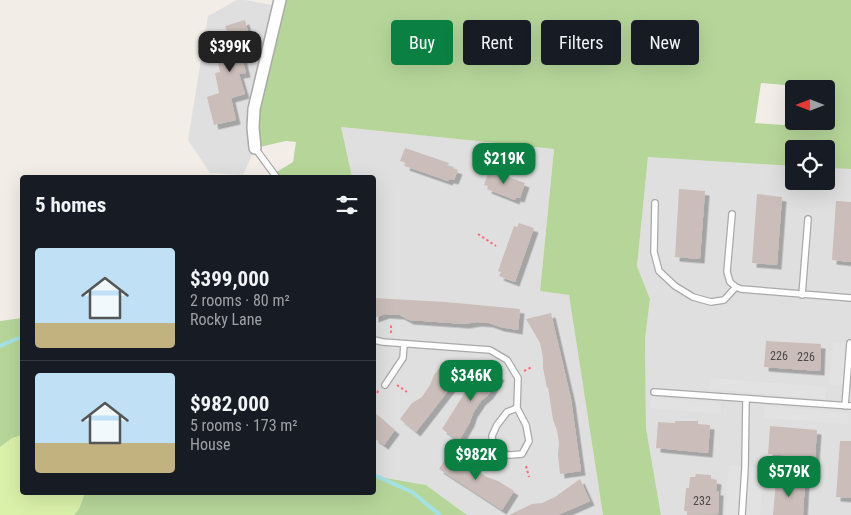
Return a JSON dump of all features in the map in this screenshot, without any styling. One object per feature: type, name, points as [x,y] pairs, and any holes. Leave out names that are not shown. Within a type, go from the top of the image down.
[{"type":"street","points":[[255,148],[254,109],[280,0]]},
{"type":"lane","points":[[255,148],[275,175]]},
{"type":"lane","points":[[655,203],[654,252],[658,271],[675,286],[693,297],[711,302],[724,300],[736,287]]},
{"type":"lane","points":[[732,214],[727,272],[730,282],[736,287],[802,295],[851,298]]},
{"type":"lane","points":[[802,295],[808,218]]},
{"type":"lane","points":[[376,340],[490,350],[507,360],[518,378],[517,408],[526,425],[529,441],[522,454],[500,454],[493,446],[492,436],[506,412],[517,408]]},
{"type":"lane","points":[[654,392],[848,406],[850,343]]},
{"type":"lane","points":[[383,386],[403,358],[404,344]]},
{"type":"lane","points":[[742,515],[746,399]]},
{"type":"path","points":[[478,234],[496,246]]},
{"type":"path","points":[[390,336],[391,324]]},
{"type":"path","points":[[522,372],[532,367]]},
{"type":"path","points":[[397,385],[407,392]]},
{"type":"path","points":[[376,395],[383,386]]},
{"type":"path","points":[[483,466],[490,456]]},
{"type":"path","points":[[526,466],[529,477]]},
{"type":"shaded area","points":[[237,0],[278,6],[255,148],[243,175],[210,173],[188,140],[208,16]]},
{"type":"shaded area","points":[[340,127],[554,149],[540,290],[569,294],[603,515],[467,515],[426,485],[376,476],[376,175],[352,175]]},
{"type":"shaded area","points":[[648,156],[785,165],[785,190],[835,190],[835,168],[851,169],[851,515],[661,515],[646,428],[645,339],[650,299],[637,266]]},
{"type":"shaded area","points":[[833,342],[851,344],[851,386],[829,384]]},
{"type":"shaded area","points":[[711,378],[826,387],[825,399],[709,389]]},
{"type":"shaded area","points":[[651,397],[722,403],[721,414],[650,408]]},
{"type":"shaded area","points":[[765,406],[849,413],[849,424],[764,418]]},
{"type":"shaded area","points":[[729,465],[764,468],[760,515],[725,515]]},
{"type":"green space","points":[[280,0],[851,0],[851,169],[835,168],[835,140],[785,140],[785,165],[648,157],[637,266],[650,299],[645,339],[646,428],[661,515],[603,515],[569,295],[540,291],[554,149],[341,127],[352,175],[276,175],[275,173],[293,162],[296,142],[286,141],[255,148],[253,128]]},
{"type":"green space","points":[[20,318],[20,436],[12,438],[0,447],[0,321]]},
{"type":"green space","points":[[20,436],[20,495],[84,495],[79,509],[74,515],[0,515],[0,447],[12,438]]},
{"type":"green space","points":[[376,476],[426,485],[467,515],[74,515],[79,509],[84,495],[376,495]]},
{"type":"building","points":[[245,20],[252,48],[241,52],[246,73],[239,74],[245,94],[231,98],[236,120],[214,125],[207,97],[219,93],[215,73],[220,72],[217,58],[226,56],[221,36],[228,34],[225,26]]},
{"type":"building","points":[[405,148],[449,163],[447,166],[458,170],[454,180],[449,179],[448,181],[405,166],[406,163],[400,161]]},
{"type":"building","points":[[489,170],[525,183],[520,198],[516,197],[515,200],[487,189],[488,186],[484,185]]},
{"type":"building","points":[[679,189],[705,191],[700,259],[675,257]]},
{"type":"building","points":[[757,194],[782,197],[777,265],[752,263]]},
{"type":"building","points":[[836,201],[851,202],[851,262],[832,260]]},
{"type":"building","points":[[519,223],[534,228],[515,282],[499,276],[501,272],[498,271],[514,226],[517,227]]},
{"type":"building","points":[[376,298],[520,309],[518,330],[489,323],[465,324],[409,320],[400,315],[385,314],[376,317]]},
{"type":"building","points":[[551,313],[571,399],[581,471],[560,474],[559,443],[543,368],[540,343],[526,319]]},
{"type":"building","points":[[766,341],[821,344],[820,371],[764,367]]},
{"type":"building","points":[[446,360],[462,373],[416,432],[400,419],[412,403],[422,397],[434,375]]},
{"type":"building","points":[[482,365],[500,376],[489,394],[481,401],[473,413],[459,441],[442,429]]},
{"type":"building","points":[[376,414],[395,430],[384,445],[376,439]]},
{"type":"building","points":[[675,421],[698,421],[698,424],[710,425],[708,453],[656,448],[658,422],[675,423]]},
{"type":"building","points":[[770,426],[817,430],[815,458],[768,454]]},
{"type":"building","points":[[840,441],[851,441],[851,498],[836,497]]},
{"type":"building","points":[[451,451],[468,461],[475,469],[487,477],[498,481],[514,491],[502,510],[439,469]]},
{"type":"building","points":[[696,474],[711,475],[711,479],[717,480],[716,491],[719,491],[718,514],[687,515],[687,511],[684,511],[686,488],[689,488],[690,477],[695,477]]},
{"type":"building","points":[[580,479],[590,501],[558,515],[509,515],[532,504],[542,503],[555,497]]},
{"type":"building","points":[[776,480],[805,482],[803,515],[773,515]]},
{"type":"waterway","points":[[0,346],[20,338]]},
{"type":"waterway","points":[[376,476],[412,492],[440,515]]}]
